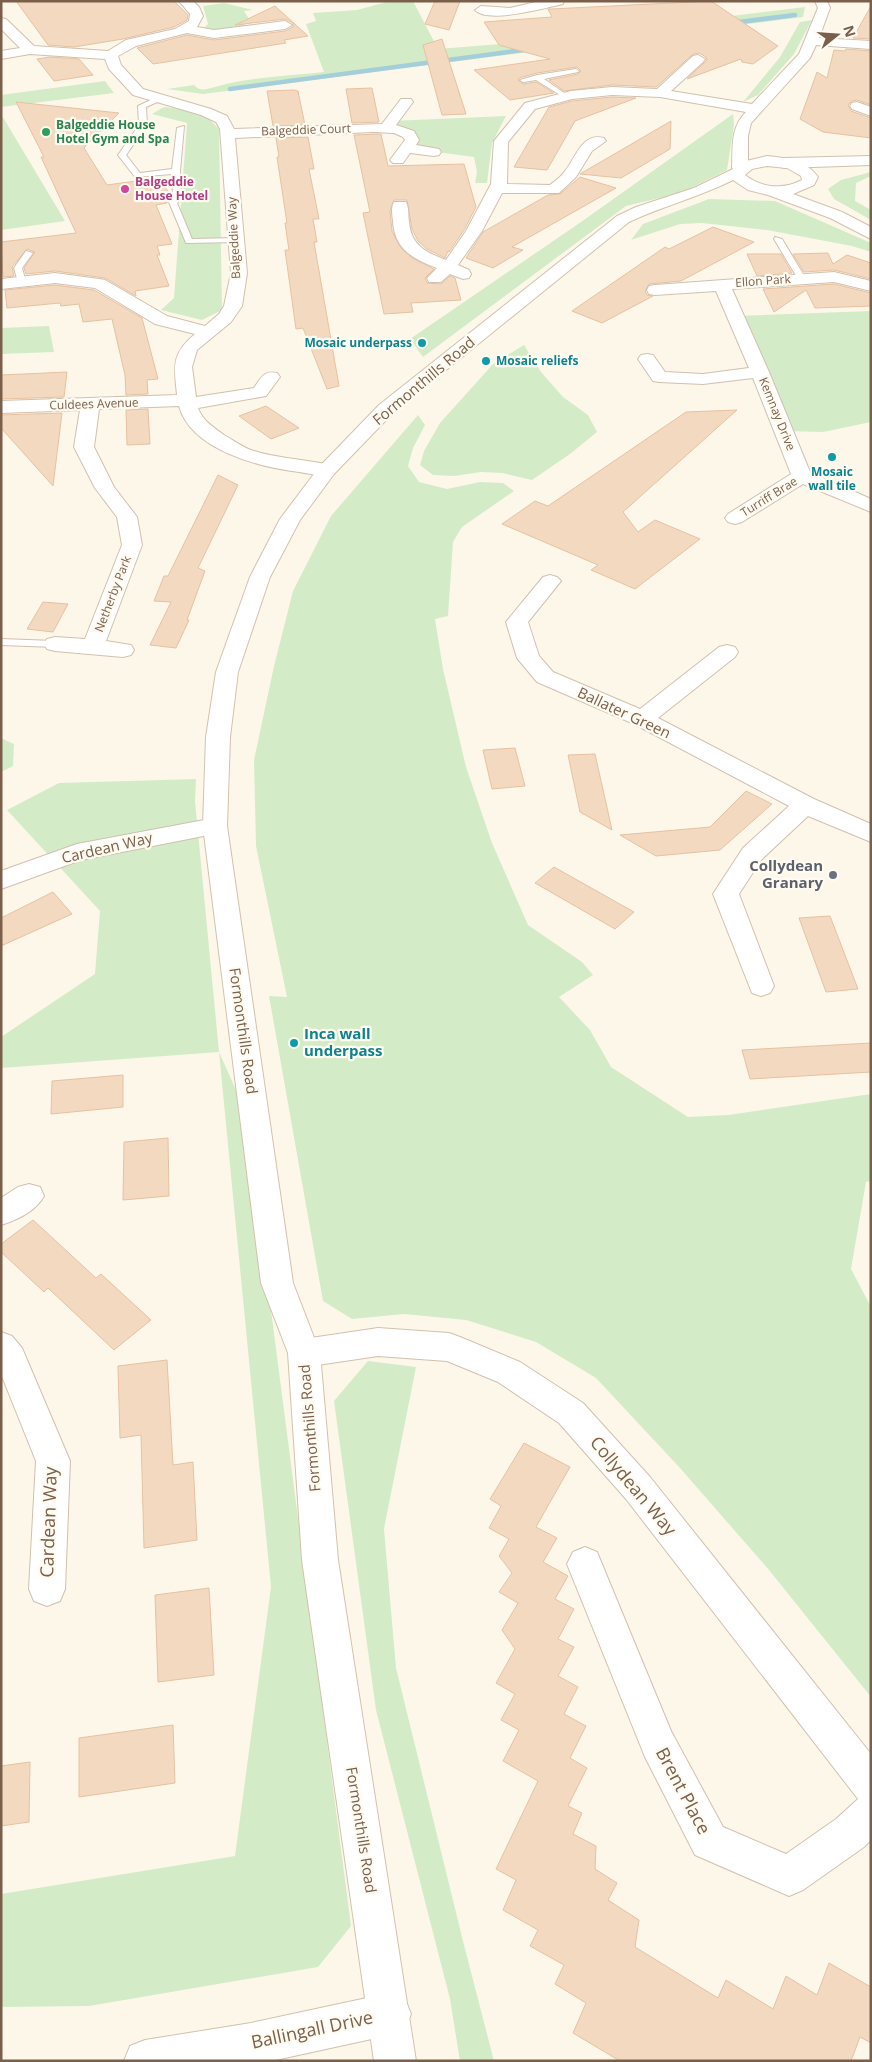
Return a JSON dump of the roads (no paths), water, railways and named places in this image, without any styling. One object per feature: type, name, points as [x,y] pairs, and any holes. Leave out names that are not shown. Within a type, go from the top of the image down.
[{"type":"street","points":[[185,1],[197,13],[196,21],[186,29]]},
{"type":"street","points":[[481,10],[510,12],[558,1]]},
{"type":"street","points":[[821,1],[824,8],[805,54],[744,122],[738,178],[743,182],[836,215],[871,234]]},
{"type":"street","points":[[1,22],[30,50]]},
{"type":"street","points":[[1,55],[30,50],[111,55],[130,43],[186,29],[214,34],[254,25],[285,25]]},
{"type":"street","points":[[811,41],[871,45]]},
{"type":"street","points":[[111,55],[114,66],[138,92],[215,116],[222,120],[227,132]]},
{"type":"street","points":[[660,93],[698,59]]},
{"type":"street","points":[[435,278],[449,267],[474,231],[498,184],[501,141],[530,106],[565,96],[612,91],[660,93],[755,109]]},
{"type":"street","points":[[386,128],[406,102]]},
{"type":"street","points":[[857,106],[871,112]]},
{"type":"street","name":"Balgeddie Court","points":[[227,132],[386,128],[396,129],[409,134],[412,140],[403,154],[434,152]]},
{"type":"street","name":"Balgeddie Way","points":[[227,132],[238,273],[233,306],[225,318],[189,348],[183,367],[192,418],[210,434],[243,454],[290,465],[327,470]]},
{"type":"street","points":[[496,188],[554,190],[571,174],[586,148],[599,141]]},
{"type":"street","points":[[742,143],[751,153],[800,167],[807,172],[810,177],[808,183],[816,198],[836,215]]},
{"type":"street","points":[[779,162],[866,160]]},
{"type":"street","name":"Formonthills Road","points":[[685,196],[736,190],[795,189],[831,168],[866,160]]},
{"type":"street","name":"Formonthills Road","points":[[395,2061],[390,2014],[320,1560],[304,1353],[277,1283],[215,826],[218,738],[227,672],[260,577],[290,519],[327,470],[386,409],[623,219],[642,210],[685,196],[756,162],[779,162]]},
{"type":"street","points":[[400,205],[399,227],[409,249],[418,255],[466,276]]},
{"type":"street","name":"Ellon Park","points":[[655,290],[834,277],[871,286]]},
{"type":"street","points":[[1,284],[55,278],[99,284],[161,320],[209,332]]},
{"type":"street","name":"Kemnay Drive","points":[[721,284],[760,372],[802,476]]},
{"type":"street","points":[[647,359],[658,377],[704,379],[760,372]]},
{"type":"street","name":"Culdees Avenue","points":[[1,407],[188,402],[268,396],[271,377]]},
{"type":"street","name":"Netherby Park","points":[[90,405],[84,447],[105,488],[127,517],[132,545],[93,646]]},
{"type":"street","points":[[802,476],[871,506]]},
{"type":"street","name":"Turriff Brae","points":[[735,518],[802,476]]},
{"type":"street","name":"Ballater Green","points":[[550,581],[517,622],[528,658],[545,678],[642,719],[805,805],[871,834]]},
{"type":"street","name":"Netherby Park","points":[[55,644],[123,650]]},
{"type":"street","points":[[642,719],[727,652]]},
{"type":"street","points":[[761,986],[726,894],[752,854],[805,805]]},
{"type":"street","name":"Cardean Way","points":[[1,880],[77,852],[215,826]]},
{"type":"street","points":[[1,1213],[29,1196]]},
{"type":"street","name":"Collydean Way","points":[[304,1353],[378,1342],[449,1347],[509,1372],[571,1413],[638,1488],[871,1785]]},
{"type":"street","name":"Cardean Way","points":[[1,1346],[11,1358],[53,1461],[47,1590]]},
{"type":"street","name":"Brent Place","points":[[585,1564],[658,1744],[710,1841],[789,1876],[850,1833],[871,1813]]},
{"type":"street","name":"Ballingall Drive","points":[[145,2061],[251,2044],[390,2014]]},
{"type":"lane","points":[[523,80],[576,71]]},
{"type":"lane","points":[[537,77],[565,96]]},
{"type":"lane","points":[[160,99],[142,106],[143,126],[122,154],[138,175],[176,170]]},
{"type":"lane","points":[[181,128],[176,170],[177,200],[173,202],[189,241],[236,240]]},
{"type":"lane","points":[[778,239],[802,279]]},
{"type":"lane","points":[[22,282],[18,268],[30,253]]},
{"type":"lane","points":[[1,642],[55,644]]},
{"type":"waterway","points":[[731,23],[795,15]]},
{"type":"waterway","points":[[230,89],[530,49]]},
{"type":"place","name":"Balgeddie House Hotel Gym and Spa","points":[[46,132]]},
{"type":"place","name":"Balgeddie House Hotel","points":[[125,189]]},
{"type":"place","name":"Mosaic underpass","points":[[422,343]]},
{"type":"place","name":"Mosaic reliefs","points":[[486,361]]},
{"type":"place","name":"Mosaic wall tile","points":[[832,457]]},
{"type":"place","name":"Collydean Granary","points":[[833,875]]},
{"type":"place","name":"Inca wall underpass","points":[[294,1043]]}]
